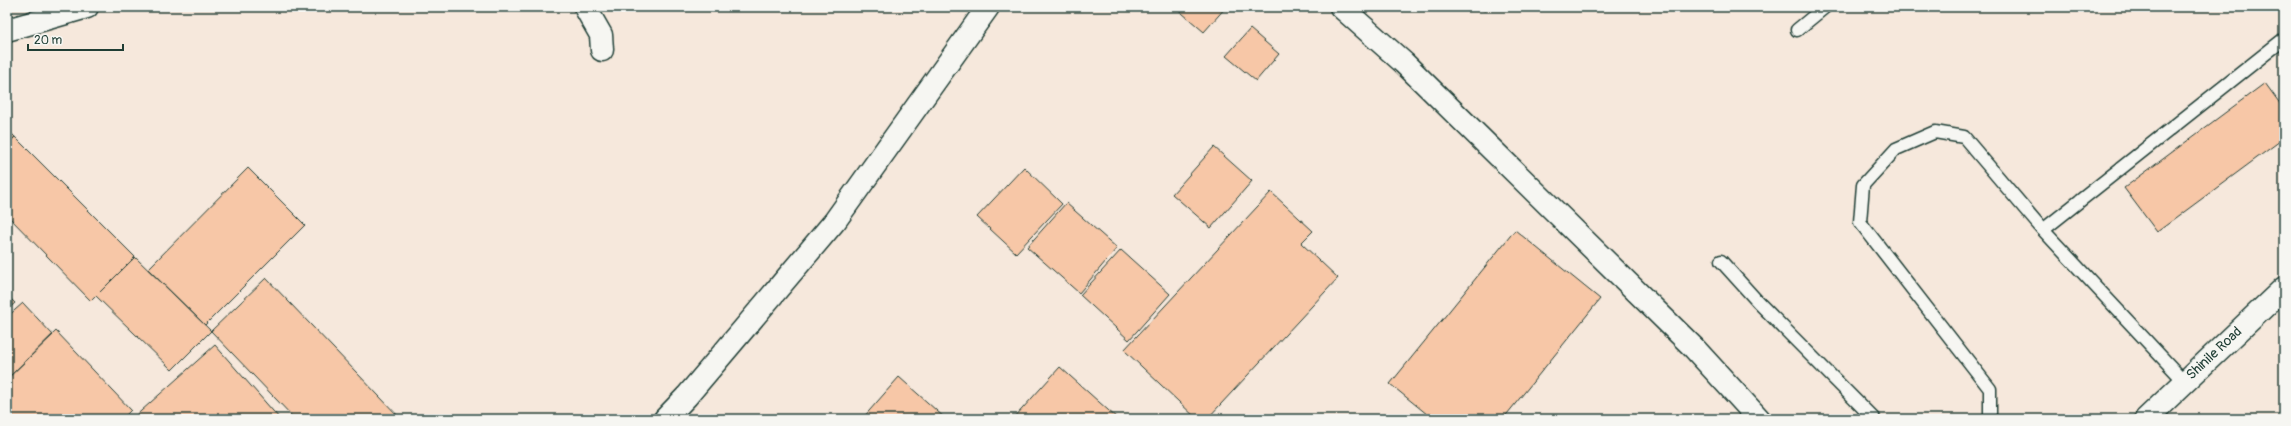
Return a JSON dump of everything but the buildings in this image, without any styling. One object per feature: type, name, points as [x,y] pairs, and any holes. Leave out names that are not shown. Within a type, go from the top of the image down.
[{"type":"street","points":[[7,30],[88,7]]},
{"type":"street","points":[[585,7],[601,35],[602,50]]},
{"type":"street","points":[[665,419],[687,396],[835,221],[988,7]]},
{"type":"street","points":[[1342,7],[1404,63],[1694,348],[1759,419]]},
{"type":"street","name":"Shinile Road","points":[[2146,419],[2284,288]]},
{"type":"lane","points":[[1797,30],[1825,7]]},
{"type":"lane","points":[[2043,230],[2284,39]]},
{"type":"lane","points":[[1990,419],[1990,389],[1860,222],[1863,185],[1896,149],[1935,132],[1964,137],[2043,230],[2184,382]]},
{"type":"lane","points":[[1721,261],[1758,302],[1874,419]]}]
